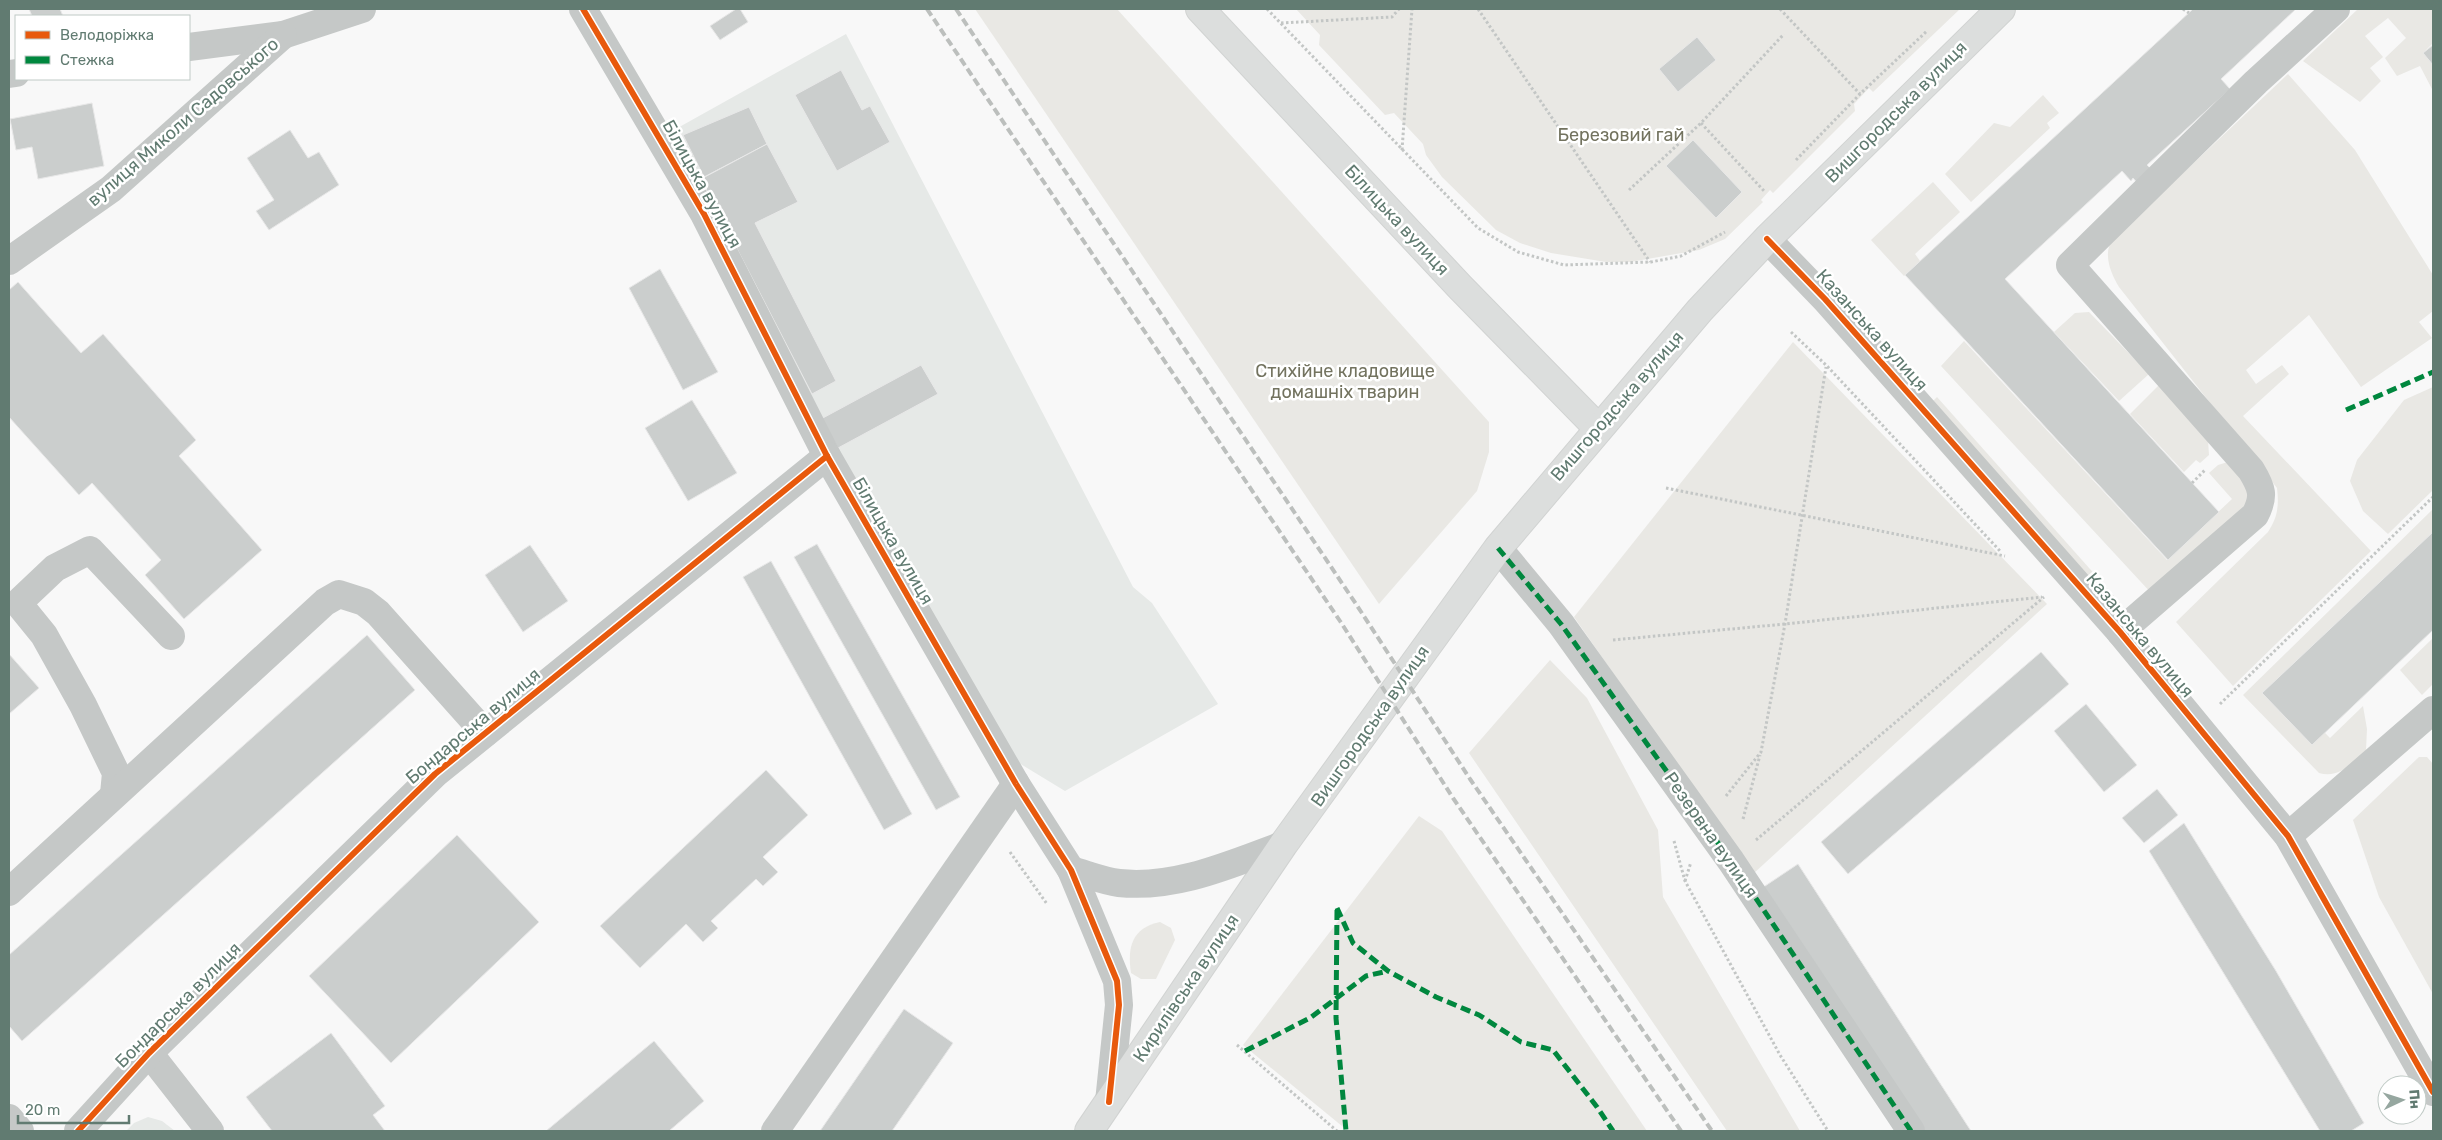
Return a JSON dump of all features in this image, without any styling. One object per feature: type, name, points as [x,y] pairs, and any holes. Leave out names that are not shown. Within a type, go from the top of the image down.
[{"type":"main road","name":"Білицька вулиця","points":[[1200,9],[1460,286],[1598,428]]},
{"type":"main road","name":"Вишгородська вулиця","points":[[1283,845],[1301,824],[1498,548],[1598,428],[1700,310],[1767,239],[2001,9]]},
{"type":"main road","name":"Кирилівська вулиця","points":[[1089,1131],[1283,845]]},
{"type":"street","points":[[190,47],[282,36],[362,9]]},
{"type":"street","name":"Білицька вулиця","points":[[583,9],[704,214],[827,456],[1016,784],[1071,870],[1118,981],[1119,1005],[1109,1102]]},
{"type":"street","points":[[2120,632],[2256,515],[2262,500],[2259,483],[2251,470],[2070,265],[2256,82],[2336,9]]},
{"type":"street","name":"вулиця Миколи Садовського","points":[[9,261],[111,190],[282,36]]},
{"type":"street","name":"Казанська вулиця","points":[[1767,239],[1825,299],[2087,594],[2288,836],[2433,1092]]},
{"type":"street","name":"Бондарська вулиця","points":[[78,1131],[149,1052],[435,774],[827,456]]},
{"type":"street","name":"Резервна вулиця","points":[[1498,548],[1575,644],[1731,861],[1911,1131]]},
{"type":"street","points":[[114,794],[116,773],[83,705],[44,635],[18,602],[55,568],[90,550],[171,636]]},
{"type":"street","points":[[9,892],[325,602],[339,594],[364,602],[378,613],[485,733]]},
{"type":"street","points":[[2288,836],[2433,710]]},
{"type":"street","points":[[775,1131],[1016,784]]},
{"type":"street","points":[[1071,870],[1119,883],[1157,883],[1210,872],[1283,845]]},
{"type":"street","points":[[149,1052],[210,1131]]},
{"type":"street","points":[[9,1118],[20,1131]]},
{"type":"path","points":[[1267,9],[1478,228],[1518,252],[1564,265],[1651,262],[1681,256],[1730,229]]},
{"type":"path","points":[[1280,23],[1392,17],[1399,9]]},
{"type":"path","points":[[1402,150],[1412,9]]},
{"type":"path","points":[[1478,9],[1651,262]]},
{"type":"path","points":[[1780,9],[1860,94]]},
{"type":"path","points":[[2183,9],[2189,12]]},
{"type":"path","points":[[1792,164],[1860,94],[1930,28]]},
{"type":"path","points":[[1629,190],[1701,123],[1784,34]]},
{"type":"path","points":[[1701,123],[1765,192]]},
{"type":"path","points":[[1759,199],[1772,185]]},
{"type":"path","points":[[1791,332],[1827,366],[2012,563]]},
{"type":"path","points":[[1731,861],[1761,752],[1785,624],[1827,366]]},
{"type":"path","points":[[1666,488],[2005,556]]},
{"type":"path","points":[[2220,704],[2433,497]]},
{"type":"path","points":[[2037,590],[2044,596]]},
{"type":"path","points":[[1575,644],[2044,596],[2087,594]]},
{"type":"path","points":[[1731,861],[2044,596]]},
{"type":"path","points":[[1704,825],[1761,752]]},
{"type":"path","points":[[989,823],[1050,908]]},
{"type":"path","points":[[1673,839],[1685,882],[1780,1055],[1828,1131]]},
{"type":"path","points":[[1237,1045],[1337,1131]]},
{"type":"shaded area","points":[[846,34],[1133,587],[1152,603],[1218,704],[1065,791],[1014,760],[839,461],[665,135]]},
{"type":"shaded area","points":[[148,1117],[162,1121],[175,1131],[126,1131],[134,1123]]},
{"type":"green space","name":"Стихійне кладовище домашніх тварин","points":[[975,9],[1117,9],[1489,422],[1489,452],[1477,491],[1379,604]]},
{"type":"green space","name":"Березовий гай","points":[[1296,9],[1960,9],[1873,92],[1869,88],[1854,104],[1855,111],[1773,193],[1770,190],[1761,200],[1763,202],[1725,239],[1699,250],[1630,262],[1606,262],[1551,253],[1520,243],[1496,230],[1442,177],[1426,155],[1423,144],[1394,113],[1385,115],[1319,45],[1320,35]]},
{"type":"green space","points":[[2358,9],[2433,9],[2433,43],[2423,53],[2433,64],[2433,91],[2420,66],[2397,76],[2385,58],[2406,38],[2388,18],[2365,36],[2383,57],[2370,68],[2381,81],[2360,102],[2303,61]]},
{"type":"green space","points":[[2288,74],[2355,150],[2433,275],[2433,311],[2419,322],[2432,338],[2361,387],[2309,315],[2246,370],[2256,384],[2282,365],[2289,374],[2243,416],[2371,551],[2233,686],[2176,622],[2268,532],[2277,511],[2277,488],[2119,287],[2111,270],[2108,251],[2113,239]]},
{"type":"green space","points":[[2043,95],[2059,113],[2047,123],[2050,128],[1971,202],[1945,174],[1994,123],[2010,127]]},
{"type":"green space","points":[[1933,182],[1960,212],[1915,254],[1920,261],[1904,276],[1871,240]]},
{"type":"green space","points":[[2089,312],[2149,374],[2119,401],[2054,332],[2075,313]]},
{"type":"green space","points":[[1964,341],[2167,560],[2232,499],[2209,473],[2218,465],[2231,461],[2248,479],[2247,511],[2153,595],[1941,366]]},
{"type":"green space","points":[[1793,342],[2047,604],[1753,874],[1574,617]]},
{"type":"green space","points":[[2160,384],[2208,440],[2209,455],[2200,463],[2196,460],[2184,472],[2130,414]]},
{"type":"green space","points":[[2433,387],[2433,490],[2388,534],[2363,511],[2350,481],[2357,460],[2404,400]]},
{"type":"green space","points":[[1937,397],[2122,605],[2114,613],[1928,406]]},
{"type":"green space","points":[[2433,509],[2433,538],[2279,686],[2330,738],[2363,706],[2367,729],[2366,750],[2350,765],[2339,772],[2333,774],[2319,773],[2243,695]]},
{"type":"green space","points":[[2433,638],[2433,684],[2422,695],[2400,670]]},
{"type":"green space","points":[[1550,660],[1587,698],[1658,830],[1663,897],[1800,1131],[1727,1131],[1469,753]]},
{"type":"green space","points":[[2419,757],[2427,757],[2433,764],[2433,994],[2379,897],[2353,820]]},
{"type":"green space","points":[[1419,816],[1442,831],[1647,1131],[1348,1131],[1243,1045]]},
{"type":"green space","points":[[1160,922],[1171,928],[1175,940],[1156,979],[1141,979],[1131,973],[1131,947],[1137,934],[1143,929]]},
{"type":"building","points":[[29,9],[60,9],[63,15],[32,15]]},
{"type":"building","points":[[736,9],[740,9],[748,22],[720,40],[710,26]]},
{"type":"building","points":[[2193,9],[2296,9],[2221,79],[2230,89],[2147,165],[2155,173],[2140,186],[2133,178],[2131,181],[2122,171],[2005,279],[2219,512],[2168,560],[1905,275]]},
{"type":"building","points":[[1697,37],[1716,60],[1678,92],[1659,69]]},
{"type":"building","points":[[2433,45],[2433,65],[2423,53]]},
{"type":"building","points":[[841,70],[862,110],[870,106],[890,142],[837,171],[795,95]]},
{"type":"building","points":[[92,103],[104,166],[38,179],[32,147],[16,150],[10,119]]},
{"type":"building","points":[[749,107],[767,144],[704,177],[683,135]]},
{"type":"building","points":[[290,130],[308,158],[319,152],[339,185],[269,230],[256,211],[274,200],[247,158]]},
{"type":"building","points":[[1693,140],[1742,192],[1716,218],[1666,166]]},
{"type":"building","points":[[767,144],[798,202],[755,223],[836,381],[812,394],[701,179]]},
{"type":"building","points":[[660,269],[718,372],[683,390],[629,288]]},
{"type":"building","points":[[18,282],[81,353],[103,334],[196,440],[179,456],[262,550],[184,619],[145,575],[161,560],[92,483],[79,495],[9,417],[9,290]]},
{"type":"building","points":[[921,365],[938,394],[838,448],[821,419]]},
{"type":"building","points":[[692,400],[737,473],[688,501],[645,428]]},
{"type":"building","points":[[2433,532],[2433,630],[2312,745],[2262,693]]},
{"type":"building","points":[[817,544],[960,797],[936,810],[794,557]]},
{"type":"building","points":[[530,545],[568,601],[523,632],[485,575]]},
{"type":"building","points":[[771,561],[912,814],[884,830],[743,577]]},
{"type":"building","points":[[367,635],[415,690],[22,1041],[9,1026],[9,955]]},
{"type":"building","points":[[2041,652],[2069,684],[1848,874],[1821,842]]},
{"type":"building","points":[[9,654],[39,688],[9,714]]},
{"type":"building","points":[[2086,704],[2137,765],[2104,792],[2054,731]]},
{"type":"building","points":[[766,770],[808,815],[763,857],[778,872],[763,886],[756,879],[711,921],[718,928],[703,942],[686,924],[640,968],[600,926]]},
{"type":"building","points":[[2157,789],[2178,815],[2144,843],[2122,818]]},
{"type":"building","points":[[2184,823],[2276,971],[2364,1123],[2351,1131],[2320,1131],[2149,851]]},
{"type":"building","points":[[457,835],[539,922],[391,1063],[309,976]]},
{"type":"building","points":[[1798,864],[1971,1131],[1920,1131],[1762,888]]},
{"type":"building","points":[[904,1009],[953,1043],[892,1131],[820,1131]]},
{"type":"building","points":[[331,1033],[385,1106],[373,1115],[385,1131],[272,1131],[246,1097]]},
{"type":"building","points":[[654,1041],[704,1101],[669,1131],[546,1131]]},
{"type":"railway","points":[[927,9],[1340,621],[1453,798],[1681,1131]]},
{"type":"railway","points":[[956,9],[1356,604],[1470,779],[1712,1131]]},
{"type":"marked path","points":[[2346,410],[2433,372]]},
{"type":"marked path","points":[[1498,548],[1561,624],[1731,861],[1911,1131]]},
{"type":"marked path","points":[[1337,908],[1353,943],[1388,971],[1436,997],[1479,1015],[1521,1042],[1553,1050],[1613,1131]]},
{"type":"marked path","points":[[1337,910],[1336,1018],[1346,1131]]},
{"type":"marked path","points":[[1245,1051],[1310,1018],[1366,976],[1388,971]]},
{"type":"cycle path","points":[[583,9],[704,214],[827,456],[1016,784],[1071,870],[1117,981],[1119,1005],[1109,1102]]},
{"type":"cycle path","points":[[1767,239],[1825,299],[2120,632],[2288,836],[2433,1092]]},
{"type":"cycle path","points":[[78,1131],[149,1053],[435,774],[827,456]]}]
